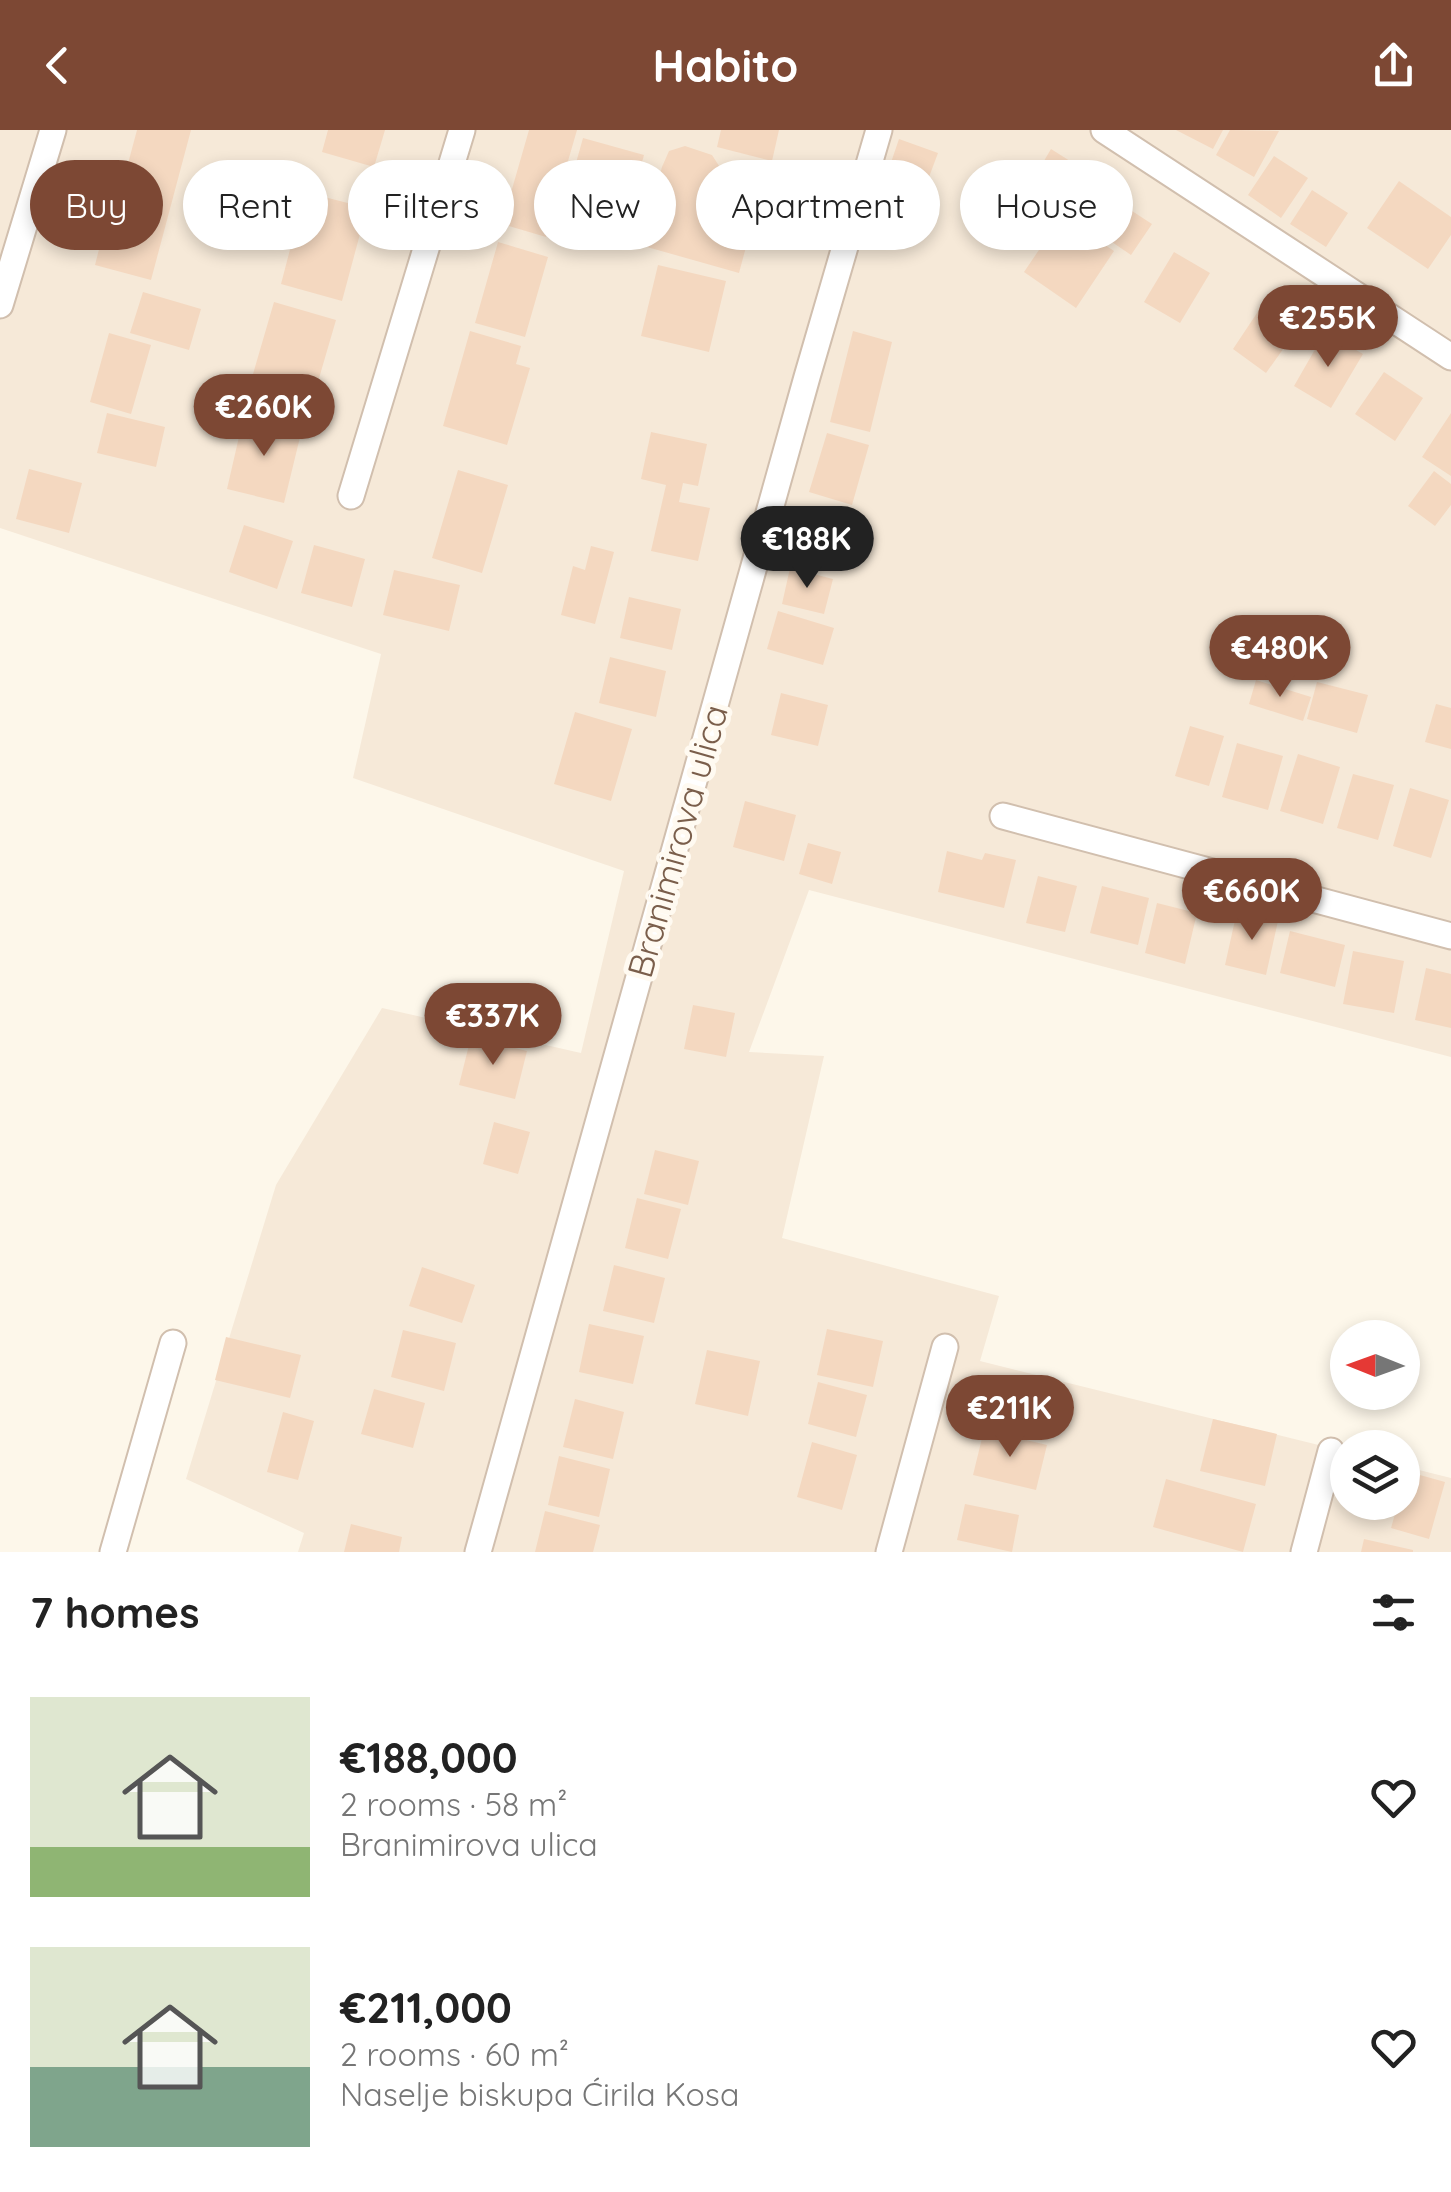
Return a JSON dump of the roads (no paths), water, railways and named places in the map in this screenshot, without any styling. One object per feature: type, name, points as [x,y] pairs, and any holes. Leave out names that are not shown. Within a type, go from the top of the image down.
[{"type":"street","points":[[0,305],[53,130]]},
{"type":"street","points":[[351,496],[462,130]]},
{"type":"street","name":"Branimirova ulica","points":[[478,1552],[879,130]]},
{"type":"street","points":[[1104,130],[1451,356]]},
{"type":"street","points":[[1003,816],[1451,936]]},
{"type":"street","points":[[114,1552],[173,1344]]},
{"type":"street","points":[[890,1552],[945,1347]]},
{"type":"street","points":[[1304,1552],[1330,1455]]}]
